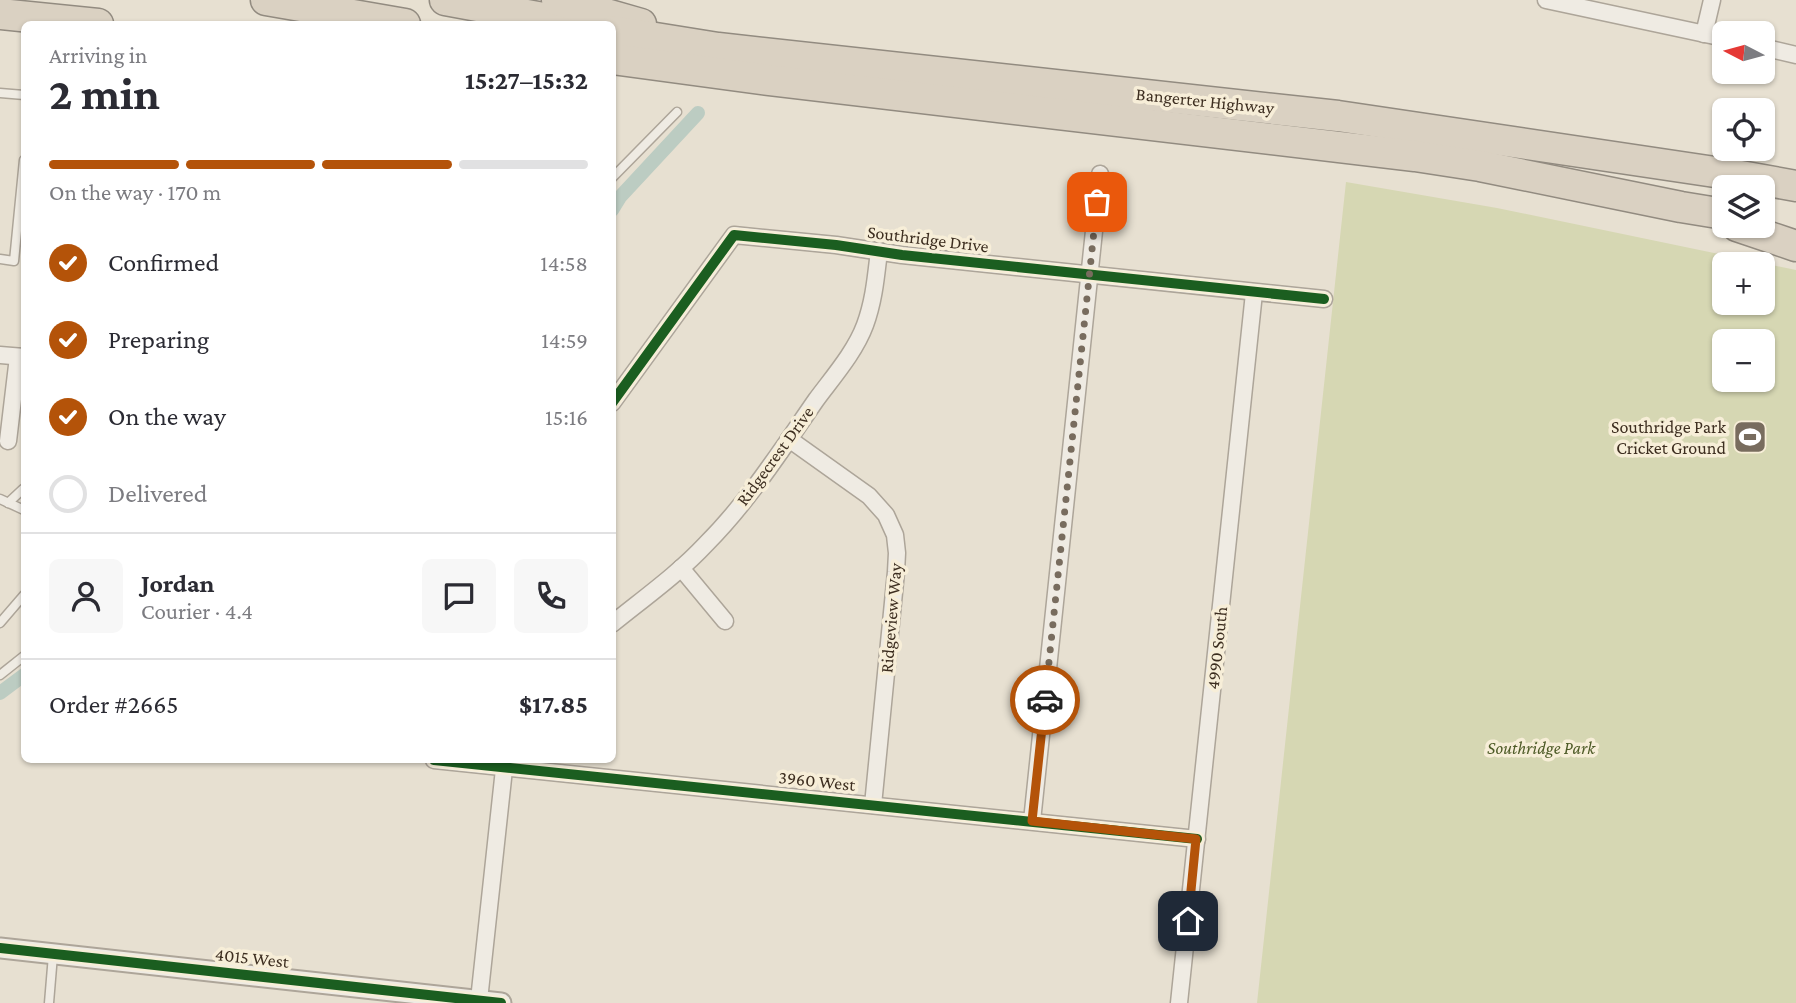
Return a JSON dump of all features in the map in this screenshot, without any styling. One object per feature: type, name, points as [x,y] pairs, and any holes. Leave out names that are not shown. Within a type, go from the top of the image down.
[{"type":"highway","points":[[265,0],[388,21]]},
{"type":"highway","points":[[444,0],[560,21]]},
{"type":"highway","points":[[557,0],[718,48]]},
{"type":"highway","points":[[0,14],[69,21]]},
{"type":"highway","name":"Bangerter Highway","points":[[616,32],[718,48],[1338,116],[1708,170],[1796,186]]},
{"type":"highway","name":"Bangerter Highway","points":[[616,60],[1428,158],[1712,212]]},
{"type":"highway","points":[[616,77],[768,80]]},
{"type":"highway","points":[[1681,207],[1712,216]]},
{"type":"highway","points":[[1775,222],[1796,226]]},
{"type":"highway","points":[[1772,238],[1796,246]]},
{"type":"street","points":[[1546,0],[1712,36]]},
{"type":"street","points":[[1704,34],[1712,0]]},
{"type":"street","points":[[1775,50],[1796,55]]},
{"type":"street","points":[[1032,821],[1100,174]]},
{"type":"street","name":"Southridge Drive","points":[[616,397],[734,235],[1324,299]]},
{"type":"street","name":"Ridgecrest Drive","points":[[616,621],[681,568],[730,518],[789,439],[865,327],[872,303],[879,251]]},
{"type":"street","name":"4990 South","points":[[1179,1003],[1254,293]]},
{"type":"street","points":[[0,355],[21,357],[9,441]]},
{"type":"street","name":"Ridgeview Way","points":[[789,439],[869,496],[886,515],[895,535],[897,572],[873,805]]},
{"type":"street","points":[[681,568],[724,621]]},
{"type":"street","points":[[479,1002],[505,763]]},
{"type":"street","name":"3960 West","points":[[505,763],[1196,839]]},
{"type":"street","name":"4015 West","points":[[0,948],[501,1003]]},
{"type":"lane","points":[[0,93],[21,95]]},
{"type":"lane","points":[[616,174],[677,112]]},
{"type":"lane","points":[[0,259],[15,261],[21,194]]},
{"type":"lane","points":[[4,501],[21,491]]},
{"type":"lane","points":[[4,501],[21,509]]},
{"type":"lane","points":[[0,623],[21,598]]},
{"type":"lane","points":[[0,675],[21,658]]},
{"type":"lane","points":[[49,1003],[53,955]]},
{"type":"green space","name":"Southridge Park","points":[[1346,182],[1497,208],[1712,253],[1712,315],[1775,315],[1775,266],[1796,270],[1796,1003],[1257,1003]]},
{"type":"waterway","points":[[616,204],[698,113]]},
{"type":"waterway","points":[[0,693],[21,677]]},
{"type":"cycle path","points":[[616,397],[734,235],[1324,299]]},
{"type":"cycle path","points":[[463,763],[1197,839]]},
{"type":"cycle path","points":[[0,948],[501,1003]]},
{"type":"way so far","points":[[1045,700],[1097,202]]},
{"type":"place","name":"Southridge Park Cricket Ground","points":[[1750,437]]},
{"type":"route","points":[[1045,700],[1032,821],[1196,839],[1188,921]]}]
